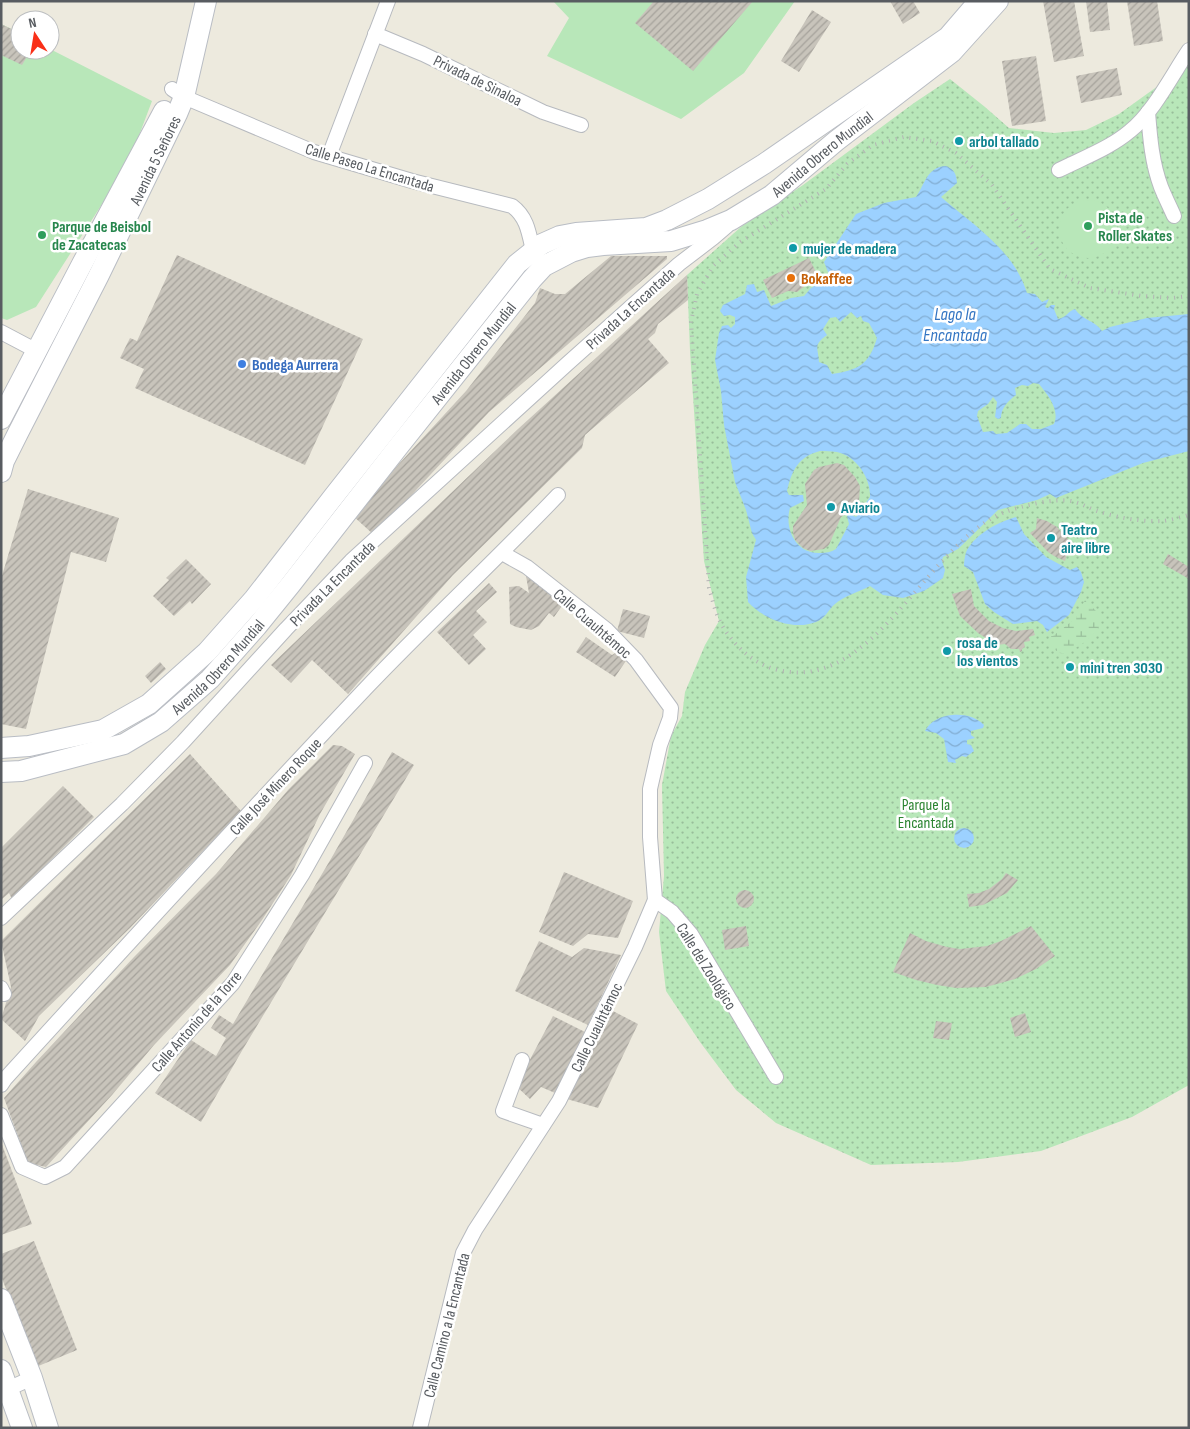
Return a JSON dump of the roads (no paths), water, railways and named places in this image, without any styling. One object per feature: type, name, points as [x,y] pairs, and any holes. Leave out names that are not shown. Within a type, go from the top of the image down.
[{"type":"main road","name":"Avenida 5 Señores","points":[[1,419],[165,110],[178,93],[197,1]]},
{"type":"main road","name":"Avenida 5 Señores","points":[[2,464],[99,275],[178,93],[206,1]]},
{"type":"main road","name":"Avenida Obrero Mundial","points":[[1,748],[29,746],[103,730],[149,704],[207,652],[254,599],[511,272],[542,244],[560,236],[586,232],[646,228],[667,220],[708,199],[764,164],[948,37],[979,1]]},
{"type":"main road","name":"Avenida Obrero Mundial","points":[[1,772],[21,771],[124,744],[161,722],[210,679],[257,626],[398,446],[544,266],[571,252],[586,247],[671,241],[707,230],[731,220],[772,195],[836,141],[952,52],[998,1]]},
{"type":"main road","points":[[82,264],[99,275]]},
{"type":"main road","points":[[1,1299],[32,1378],[48,1428]]},
{"type":"main road","points":[[4,1384],[22,1428]]},
{"type":"street","points":[[329,156],[388,1]]},
{"type":"street","name":"Privada de Sinaloa","points":[[375,34],[423,54],[543,112],[581,125]]},
{"type":"street","points":[[1059,170],[1131,131],[1148,112],[1189,50]]},
{"type":"street","name":"Calle Paseo La Encantada","points":[[178,93],[329,156],[412,181],[512,206],[520,212],[527,226],[533,251]]},
{"type":"street","points":[[1148,112],[1154,164],[1160,187],[1174,216]]},
{"type":"street","name":"Privada La Encantada","points":[[1,918],[122,804],[183,742],[351,561],[452,467],[679,264],[724,229],[731,220]]},
{"type":"street","points":[[671,241],[681,246],[683,250],[679,264]]},
{"type":"street","points":[[1,332],[37,352]]},
{"type":"street","name":"Calle José Minero Roque","points":[[1,1085],[5,1078],[152,917],[362,693],[558,495]]},
{"type":"street","name":"Calle Cuauhtémoc","points":[[502,553],[527,567],[607,630],[636,660],[671,708],[670,718],[660,745],[650,789],[650,837],[655,900],[635,947],[559,1100],[527,1149]]},
{"type":"street","name":"Calle Antonio de la Torre","points":[[1,1115],[22,1167],[45,1176],[65,1167],[233,983],[302,875],[365,763]]},
{"type":"street","name":"Calle del Zoológico","points":[[655,900],[672,912],[691,934],[776,1077]]},
{"type":"street","points":[[522,1060],[503,1112],[543,1124]]},
{"type":"street","name":"Calle Camino a la Encantada","points":[[420,1428],[463,1252],[527,1149]]},
{"type":"street","points":[[4,1384],[32,1378]]},
{"type":"water","name":"Lago la Encantada","points":[[946,166],[951,169],[957,183],[941,197],[979,228],[1003,251],[1021,278],[1027,293],[1035,294],[1042,302],[1049,299],[1045,307],[1048,308],[1051,305],[1055,305],[1054,309],[1058,319],[1075,309],[1081,316],[1102,331],[1110,327],[1147,318],[1189,314],[1189,451],[1143,463],[1056,498],[1050,494],[1037,500],[998,510],[958,549],[943,557],[942,561],[945,570],[943,578],[924,591],[903,598],[883,595],[870,586],[838,601],[822,619],[816,622],[798,625],[779,622],[762,614],[748,602],[746,577],[756,540],[735,482],[724,425],[721,391],[715,360],[719,333],[722,326],[728,325],[731,328],[735,324],[735,317],[730,315],[724,316],[720,311],[723,305],[745,294],[747,285],[754,284],[757,292],[764,290],[771,306],[791,298],[804,296],[811,288],[830,277],[824,262],[856,214],[884,203],[916,197],[927,177],[940,167]],"holes":[[[851,312],[857,318],[861,316],[863,321],[869,323],[877,338],[870,354],[861,365],[832,374],[827,365],[819,362],[818,344],[827,335],[823,329],[830,318],[836,317],[840,322]],[[1033,383],[1039,384],[1046,393],[1054,408],[1054,424],[1041,429],[1032,429],[1026,424],[1020,424],[1007,433],[983,432],[977,416],[978,411],[988,404],[993,397],[997,402],[995,417],[1001,418],[1002,411],[1016,395],[1015,388],[1022,385],[1028,386]],[[820,451],[844,454],[861,469],[870,490],[870,497],[856,517],[850,514],[847,516],[849,524],[836,549],[824,553],[812,552],[798,545],[789,524],[790,508],[804,501],[803,495],[789,495],[787,491],[791,477],[797,465],[812,454]]]},
{"type":"water","points":[[1016,517],[1024,534],[1046,557],[1070,570],[1077,567],[1081,572],[1084,582],[1069,615],[1047,632],[1043,625],[1037,621],[1013,624],[994,612],[985,604],[973,572],[964,566],[967,550],[976,538],[995,525]]},
{"type":"water","points":[[952,715],[969,716],[977,719],[984,725],[983,728],[971,731],[971,735],[975,738],[967,740],[967,744],[971,745],[974,751],[966,757],[962,756],[955,760],[956,763],[948,762],[944,739],[936,733],[925,731],[936,720]]},
{"type":"water","points":[[964,828],[971,831],[974,838],[971,845],[964,848],[957,845],[954,838],[957,831]]},
{"type":"railway","points":[[1189,296],[1172,298],[1142,296],[1090,288],[1050,269],[992,185],[956,153],[932,141],[904,137],[873,145],[847,164],[826,189],[740,242],[713,266],[697,294],[691,322],[709,588],[722,626],[748,656],[765,666],[774,669],[809,672],[841,661],[870,640],[897,613],[949,554],[976,529],[1005,512],[1038,503],[1064,500],[1075,502],[1107,514],[1139,520],[1163,521],[1189,515]]},
{"type":"place","name":"arbol tallado","points":[[959,141]]},
{"type":"place","name":"Pista de Roller Skates","points":[[1088,226]]},
{"type":"place","name":"Parque de Beisbol de Zacatecas","points":[[42,235]]},
{"type":"place","name":"mujer de madera","points":[[793,248]]},
{"type":"place","name":"Bokaffee","points":[[791,278]]},
{"type":"place","name":"Bodega Aurrera","points":[[242,364]]},
{"type":"place","name":"Aviario","points":[[831,507]]},
{"type":"place","name":"Teatro aire libre","points":[[1051,538]]},
{"type":"place","name":"rosa de los vientos","points":[[947,651]]},
{"type":"place","name":"mini tren 3030","points":[[1070,667]]},
{"type":"park label","name":"Parque la Encantada","points":[[926,813]]}]
